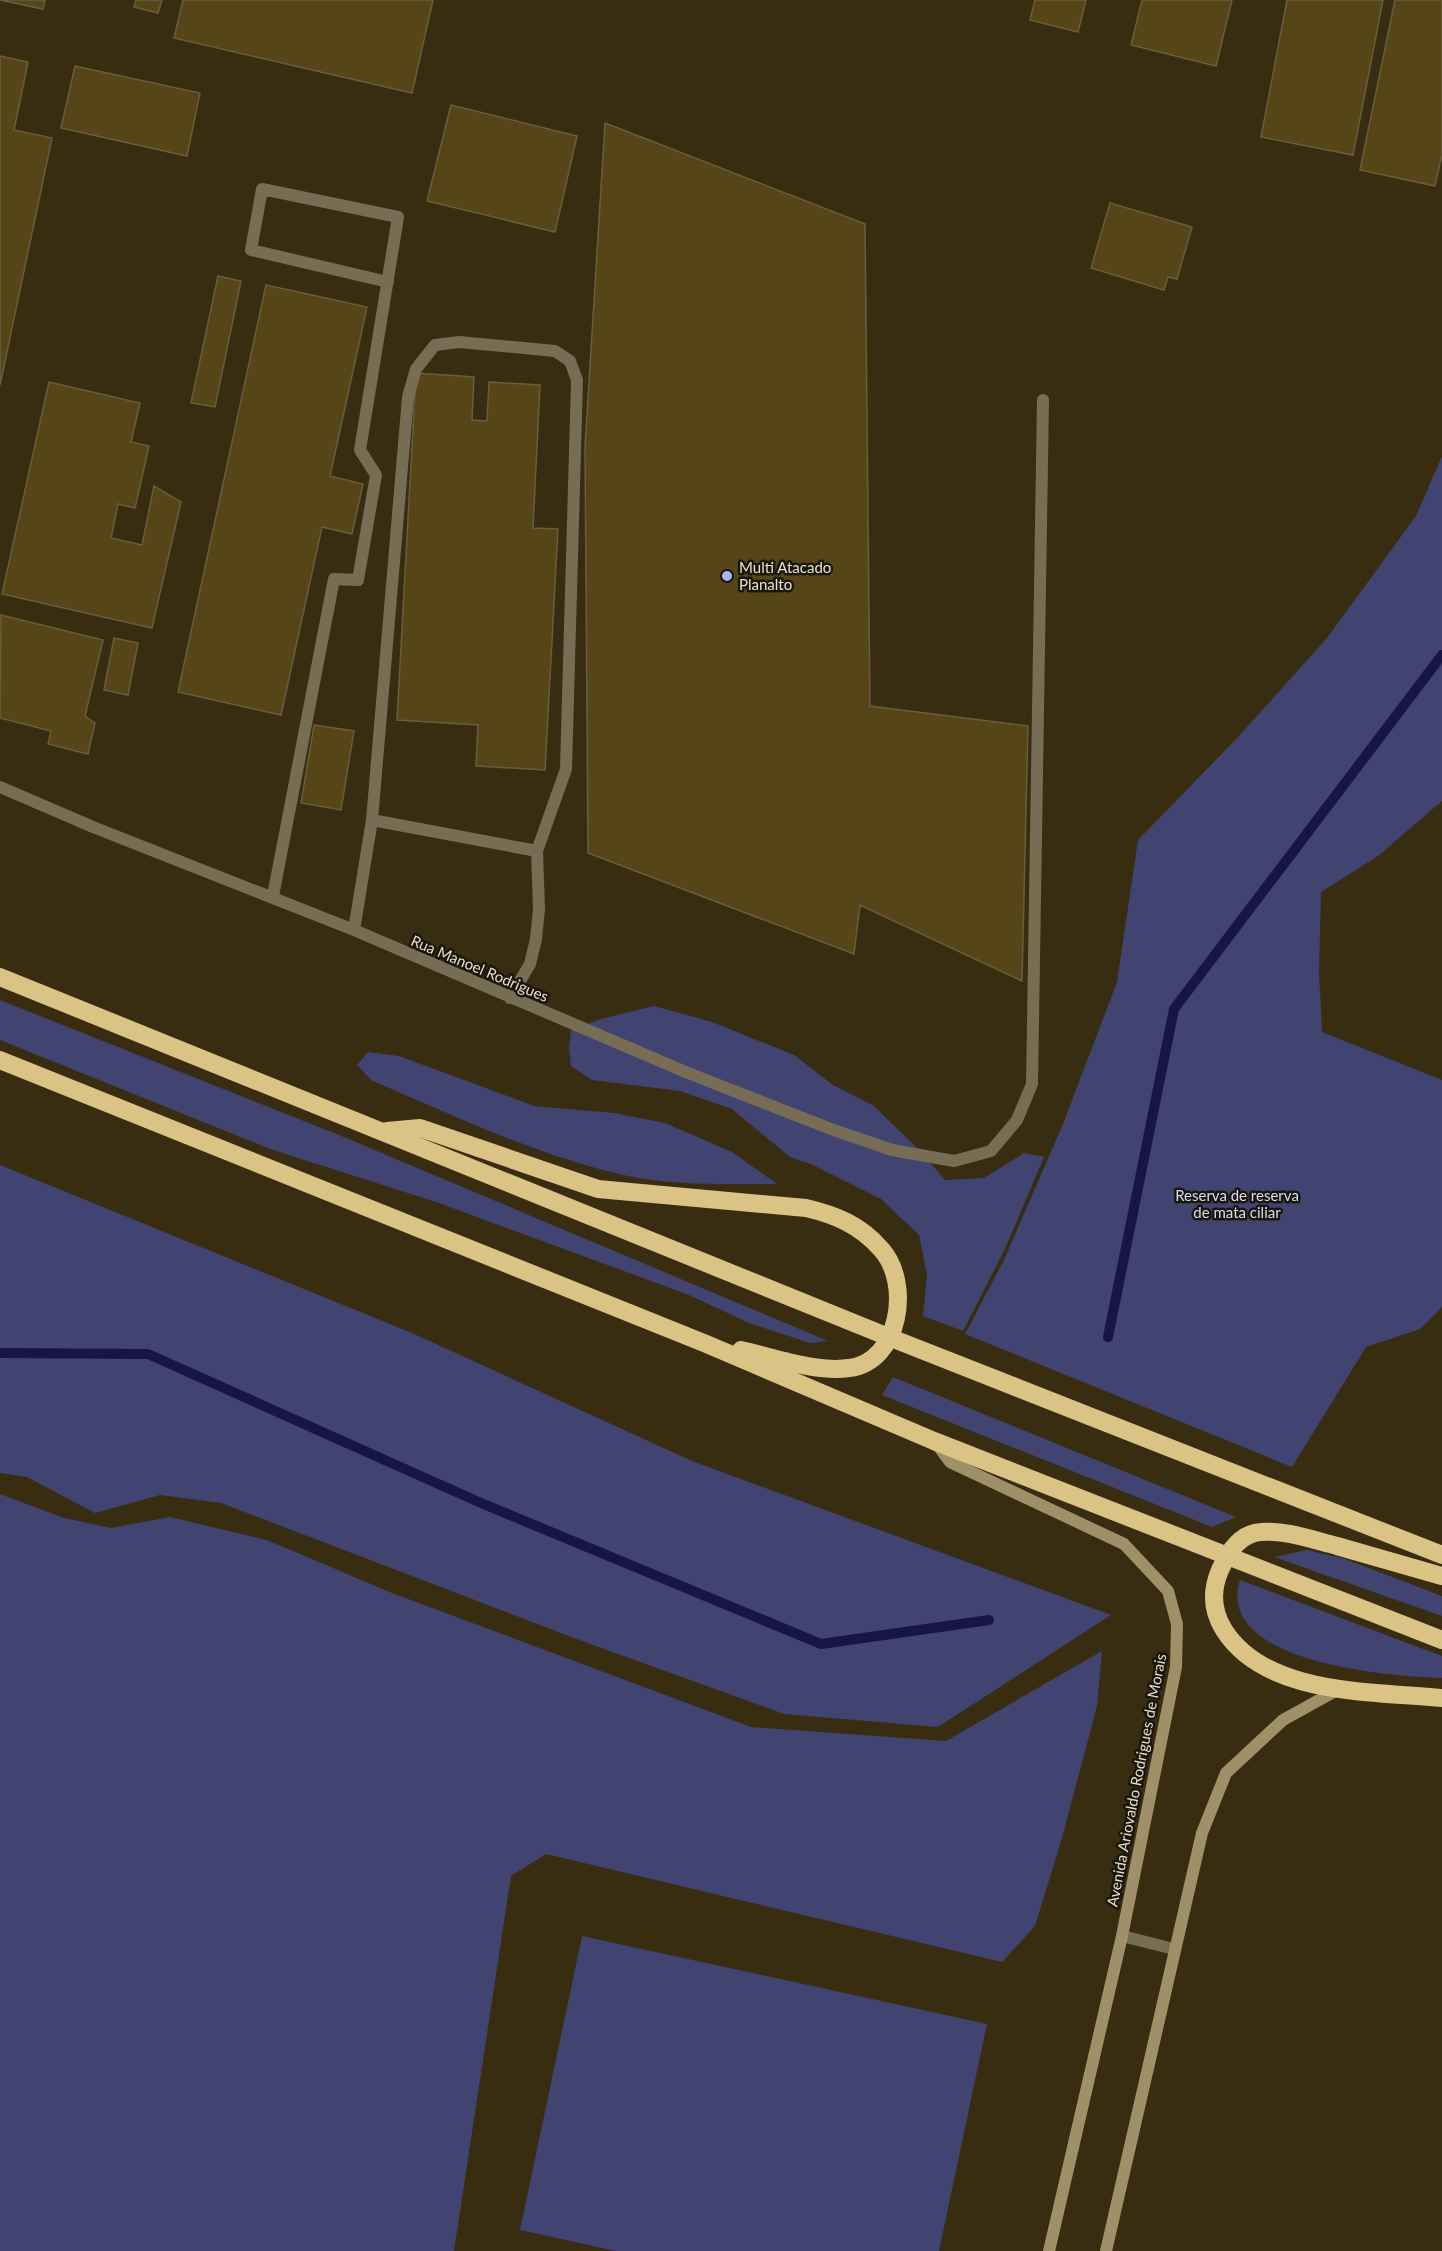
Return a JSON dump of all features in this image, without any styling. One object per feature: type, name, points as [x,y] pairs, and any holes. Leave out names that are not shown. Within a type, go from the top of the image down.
[{"type":"highway","points":[[0,977],[891,1338],[1442,1555]]},
{"type":"highway","points":[[0,1060],[704,1343],[934,1441],[1442,1640]]},
{"type":"highway","points":[[385,1132],[420,1128],[598,1190],[806,1208],[837,1215],[863,1231],[883,1251],[898,1284],[891,1338],[874,1360],[851,1368],[830,1369],[704,1343]]},
{"type":"highway","points":[[1442,1576],[1283,1533],[1259,1532],[1242,1537],[1226,1557],[1216,1580],[1213,1605],[1232,1642],[1252,1661],[1296,1681],[1442,1698]]},
{"type":"street","name":"Avenida Ariovaldo Rodrigues de Morais","points":[[934,1441],[950,1462],[1124,1544],[1168,1591],[1177,1624],[1176,1667],[1122,1936],[1049,2251]]},
{"type":"street","points":[[1106,2251],[1202,1833],[1226,1773],[1283,1720],[1341,1688]]},
{"type":"lane","points":[[273,896],[334,579],[358,580],[376,476],[360,450],[388,282],[398,217],[262,189],[251,250],[388,282]]},
{"type":"lane","points":[[354,930],[372,820],[408,397],[416,369],[435,345],[459,342],[555,351],[570,362],[577,380],[566,769],[537,851],[539,909],[536,939],[530,964],[510,998]]},
{"type":"lane","name":"Rua Manoel Rodrigues","points":[[0,787],[93,827],[273,896],[688,1073],[831,1129],[892,1150],[954,1161],[991,1151],[1017,1120],[1032,1083],[1043,400]]},
{"type":"lane","points":[[372,820],[537,851]]},
{"type":"lane","points":[[1122,1936],[1174,1948]]},
{"type":"green space","name":"Reserva de reserva de mata ciliar","points":[[1442,456],[1442,801],[1378,856],[1321,892],[1319,971],[1322,1032],[1442,1080],[1442,1307],[1420,1329],[1366,1347],[1292,1467],[965,1334],[1004,1260],[1063,1124],[1117,982],[1138,840],[1239,736],[1327,638],[1416,516]]},
{"type":"green space","points":[[0,1000],[339,1135],[828,1341],[810,1343],[749,1323],[689,1295],[439,1203],[270,1149],[0,1040]]},
{"type":"green space","points":[[654,1006],[712,1022],[794,1055],[833,1085],[874,1106],[921,1152],[945,1180],[984,1178],[1024,1153],[1044,1157],[1005,1249],[963,1331],[923,1316],[927,1275],[919,1235],[881,1199],[811,1164],[790,1157],[732,1109],[680,1091],[592,1080],[571,1066],[569,1048],[571,1030],[601,1019]]},
{"type":"green space","points":[[368,1052],[399,1056],[534,1106],[614,1113],[665,1123],[732,1152],[777,1184],[700,1184],[642,1179],[558,1157],[463,1120],[371,1080],[357,1065]]},
{"type":"green space","points":[[0,1165],[412,1333],[692,1461],[1111,1615],[938,1727],[784,1714],[574,1638],[221,1503],[160,1495],[95,1513],[27,1477],[0,1473]]},
{"type":"green space","points":[[893,1377],[1236,1517],[1212,1527],[882,1395]]},
{"type":"green space","points":[[0,1494],[64,1518],[111,1528],[170,1517],[267,1540],[392,1593],[751,1727],[946,1741],[1102,1651],[1097,1706],[1062,1838],[1035,1926],[1002,1962],[546,1854],[511,1876],[454,2251],[0,2251]]},
{"type":"green space","points":[[1307,1550],[1345,1559],[1442,1596],[1442,1616],[1274,1557]]},
{"type":"green space","points":[[1240,1580],[1442,1656],[1442,1678],[1384,1674],[1348,1668],[1311,1659],[1279,1647],[1253,1630],[1239,1608]]},
{"type":"green space","points":[[582,1936],[987,2024],[939,2251],[616,2251],[520,2230]]},
{"type":"building","points":[[0,0],[45,0],[43,9]]},
{"type":"building","points":[[136,0],[162,0],[158,13],[134,7]]},
{"type":"building","points":[[183,0],[433,0],[412,93],[174,38]]},
{"type":"building","points":[[1035,0],[1086,0],[1078,32],[1030,20]]},
{"type":"building","points":[[1142,0],[1232,0],[1216,66],[1131,45]]},
{"type":"building","points":[[1287,0],[1383,0],[1353,155],[1261,137]]},
{"type":"building","points":[[1395,0],[1442,0],[1442,154],[1435,186],[1360,170]]},
{"type":"building","points":[[0,56],[28,62],[14,130],[52,138],[0,385]]},
{"type":"building","points":[[75,66],[200,93],[187,156],[61,128]]},
{"type":"building","points":[[451,105],[577,136],[555,232],[427,201]]},
{"type":"building","name":"Multi Atacado Planalto","points":[[605,123],[865,224],[870,706],[1028,726],[1022,981],[860,905],[854,954],[588,853],[585,447]]},
{"type":"building","points":[[1110,203],[1192,227],[1177,279],[1168,277],[1164,290],[1091,268]]},
{"type":"building","points":[[218,276],[241,281],[215,407],[191,403]]},
{"type":"building","points":[[266,285],[367,307],[330,476],[363,484],[352,534],[322,527],[281,715],[178,692]]},
{"type":"building","points":[[416,373],[474,377],[472,420],[487,421],[489,382],[540,385],[533,528],[558,529],[545,770],[476,766],[478,725],[397,720]]},
{"type":"building","points":[[49,382],[140,403],[131,442],[149,446],[135,508],[118,504],[111,538],[142,545],[154,486],[181,502],[152,628],[2,594]]},
{"type":"building","points":[[1,615],[103,640],[85,716],[95,723],[88,754],[48,744],[51,731],[0,718]]},
{"type":"building","points":[[114,638],[138,643],[128,695],[104,690]]},
{"type":"building","points":[[314,725],[354,731],[341,810],[301,803]]},
{"type":"waterway","points":[[1108,1337],[1174,1009],[1442,655]]},
{"type":"waterway","points":[[0,1353],[148,1354],[481,1503],[821,1644],[989,1620]]},
{"type":"place","name":"Multi Atacado Planalto","points":[[727,576]]}]
